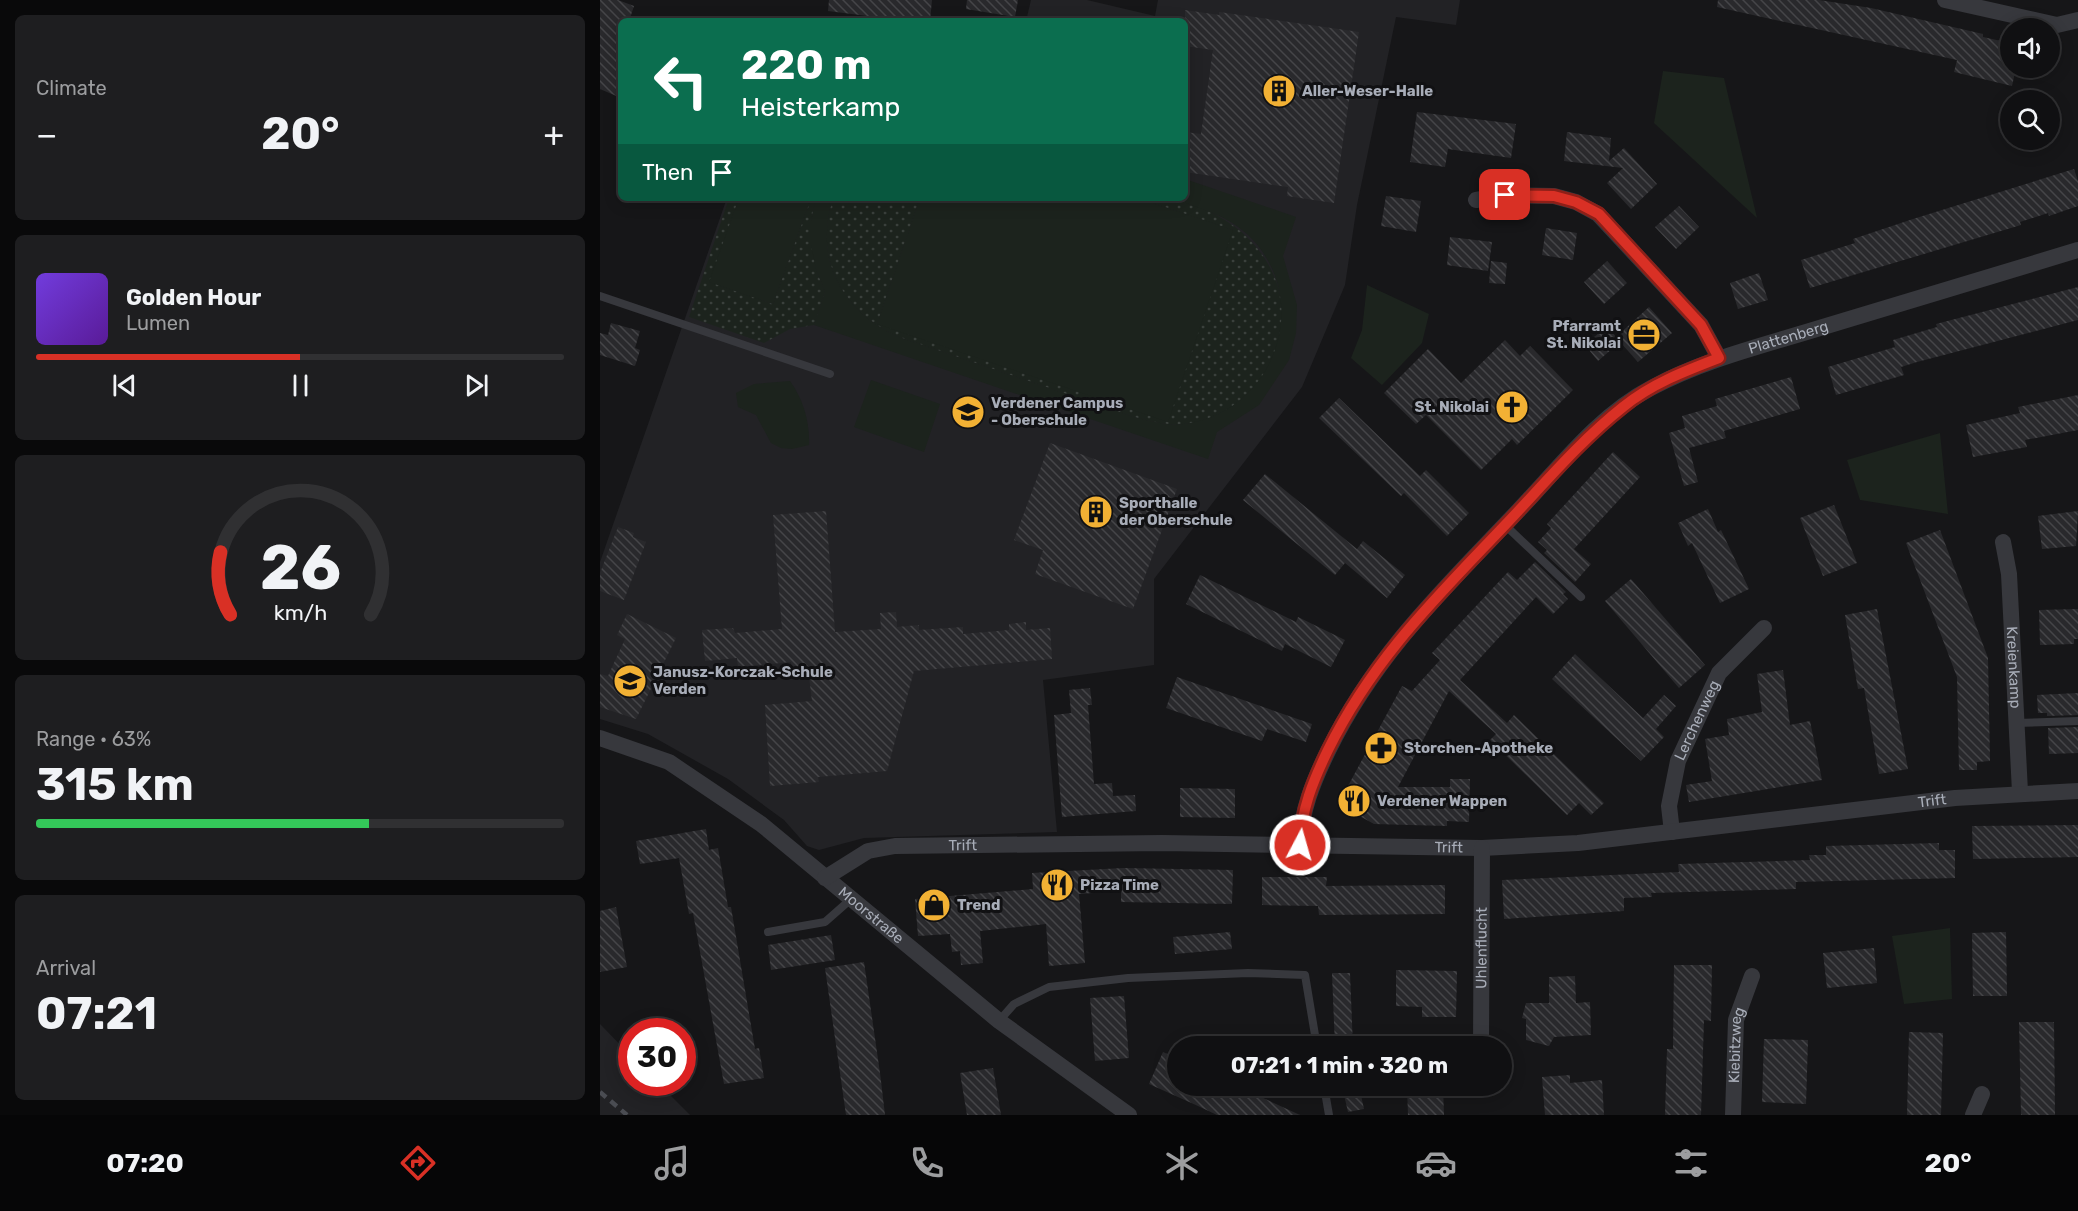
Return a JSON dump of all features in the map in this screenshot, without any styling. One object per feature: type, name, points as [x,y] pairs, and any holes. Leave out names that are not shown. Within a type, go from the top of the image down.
[{"type":"street","points":[[1945,0],[2057,25],[2078,20]]},
{"type":"street","points":[[1476,200],[1505,195],[1554,196],[1576,202],[1599,214],[1701,325],[1719,358]]},
{"type":"street","name":"Plattenberg","points":[[1300,845],[1300,825],[1307,799],[1354,703],[1387,653],[1442,589],[1566,460],[1623,407],[1648,389],[1719,358],[2078,250]]},
{"type":"street","name":"Kreienkamp","points":[[2003,542],[2009,574],[2020,792]]},
{"type":"street","name":"Lerchenweg","points":[[1672,832],[1669,806],[1671,789],[1683,751],[1719,673],[1764,628]]},
{"type":"street","name":"Moorstraße","points":[[600,738],[669,762],[761,824],[850,900],[999,1020],[1129,1115]]},
{"type":"street","name":"Trift","points":[[825,878],[868,851],[895,846],[1083,843],[1482,848],[1578,843],[2020,792],[2078,791]]},
{"type":"street","name":"Uhlenflucht","points":[[1481,1036],[1482,848]]},
{"type":"street","name":"Kiebitzweg","points":[[1733,1115],[1736,1020],[1752,976]]},
{"type":"street","points":[[1973,1115],[1982,1094]]},
{"type":"lane","points":[[600,296],[830,374]]},
{"type":"lane","points":[[1505,525],[1581,597]]},
{"type":"lane","points":[[2016,723],[2078,721]]},
{"type":"lane","points":[[768,933],[825,922],[850,900]]},
{"type":"lane","points":[[999,1020],[1014,1004],[1048,987],[1128,978],[1248,973],[1305,975],[1315,1036]]},
{"type":"lane","points":[[1326,1096],[1329,1115]]},
{"type":"shaded area","name":"Verdener Campus - Oberschule","points":[[1031,0],[1087,0],[1155,16],[1158,0],[1460,0],[1456,25],[1396,17],[1357,205],[1345,285],[1302,387],[1154,579],[1154,665],[1043,680],[1057,832],[864,838],[819,850],[807,846],[784,820],[728,779],[648,734],[600,719],[600,562],[726,201],[1188,201],[1188,18],[1027,18]]},
{"type":"shaded area","points":[[1663,71],[1724,78],[1757,218],[1654,123]]},
{"type":"shaded area","points":[[1188,180],[1296,217],[1283,256],[1297,305],[1296,333],[1289,360],[1259,405],[1217,432],[1208,459],[814,325],[825,292],[816,269],[811,245],[811,221],[815,201],[832,201],[827,241],[836,279],[846,296],[876,325],[896,336],[1134,417],[1165,424],[1184,424],[1215,416],[1240,400],[1261,378],[1274,352],[1281,324],[1280,294],[1270,265],[1252,239],[1234,224],[1180,201],[1188,201]]},
{"type":"shaded area","points":[[728,201],[738,201],[710,282],[773,304],[810,201],[815,201],[811,221],[816,269],[825,292],[814,325],[790,329],[764,343],[689,317]]},
{"type":"shaded area","points":[[738,201],[810,201],[773,304],[709,282]]},
{"type":"shaded area","points":[[832,201],[919,201],[877,324],[1232,230],[1147,201],[1182,201],[1222,218],[1244,234],[1262,254],[1274,277],[1281,301],[1282,327],[1275,354],[1253,389],[1236,404],[1216,415],[1184,424],[1159,423],[1134,417],[896,336],[876,325],[846,296],[836,279],[827,241]]},
{"type":"shaded area","points":[[919,201],[1147,201],[1233,230],[1168,422],[877,324]]},
{"type":"shaded area","points":[[1367,285],[1429,314],[1422,343],[1382,385],[1351,358],[1362,330]]},
{"type":"shaded area","points":[[871,380],[940,404],[924,452],[854,427]]},
{"type":"shaded area","points":[[790,381],[805,411],[809,436],[809,445],[792,449],[781,448],[771,443],[756,415],[738,407],[736,393],[754,384]]},
{"type":"shaded area","points":[[1940,433],[1948,514],[1860,500],[1847,460]]},
{"type":"shaded area","points":[[1950,928],[1952,999],[1904,1004],[1892,936]]},
{"type":"shaded area","points":[[600,1024],[618,1043],[618,1096],[671,1096],[690,1115],[600,1115]]},
{"type":"building","points":[[600,0],[618,0],[634,6],[630,18],[618,18],[618,97],[600,89]]},
{"type":"building","points":[[829,0],[932,0],[930,18],[883,18],[828,11]]},
{"type":"building","points":[[967,0],[1018,0],[1015,17],[966,9]]},
{"type":"building","points":[[1718,0],[1819,0],[1871,8],[1983,34],[1983,37],[2000,41],[2000,78],[2014,78],[2012,86],[1954,72],[1957,60],[1717,7]]},
{"type":"building","name":"Aller-Weser-Halle","points":[[1185,10],[1219,15],[1219,12],[1359,32],[1334,203],[1287,196],[1288,187],[1188,172],[1188,132],[1201,134],[1213,50],[1188,46],[1188,18],[1185,18]]},
{"type":"building","points":[[1417,112],[1516,124],[1511,158],[1448,149],[1445,167],[1410,162]]},
{"type":"building","points":[[1567,132],[1611,138],[1609,161],[1624,148],[1657,184],[1631,209],[1607,183],[1623,168],[1564,161]]},
{"type":"building","points":[[2074,169],[2078,181],[2078,206],[2049,216],[2048,213],[2020,222],[2021,225],[1810,288],[1801,260],[1855,243],[1853,239],[1913,219]]},
{"type":"building","points":[[1386,196],[1421,201],[1416,232],[1381,226]]},
{"type":"building","points":[[1679,206],[1699,227],[1676,249],[1655,227]]},
{"type":"building","points":[[1546,228],[1577,233],[1573,260],[1542,255]]},
{"type":"building","points":[[1450,237],[1492,242],[1488,271],[1447,265]]},
{"type":"building","points":[[1491,261],[1507,263],[1505,284],[1489,283]]},
{"type":"building","points":[[1607,261],[1627,283],[1604,304],[1584,282]]},
{"type":"building","points":[[1759,273],[1768,300],[1738,309],[1730,283]]},
{"type":"building","points":[[2078,287],[2078,320],[1917,362],[1901,367],[1904,375],[1836,395],[1828,367],[1895,347],[1893,340],[1937,327],[1936,324]]},
{"type":"building","name":"Pfarramt St. Nikolai","points":[[1649,307],[1672,333],[1638,362],[1620,342],[1598,361],[1585,345],[1607,326],[1616,337]]},
{"type":"building","points":[[611,323],[640,331],[635,348],[640,350],[635,366],[600,355],[600,333],[608,335]]},
{"type":"building","name":"St. Nikolai","points":[[1505,340],[1520,356],[1530,346],[1573,390],[1517,445],[1512,439],[1481,470],[1426,415],[1416,424],[1384,393],[1428,349],[1461,383]]},
{"type":"building","points":[[1791,377],[1800,409],[1724,431],[1726,438],[1689,448],[1698,482],[1684,486],[1669,433],[1685,428],[1682,416],[1717,406],[1715,399]]},
{"type":"building","points":[[2078,395],[2078,430],[2025,440],[2027,447],[1973,457],[1966,425],[2020,413],[2018,407]]},
{"type":"building","points":[[1339,398],[1420,476],[1426,470],[1469,513],[1447,536],[1404,493],[1401,496],[1319,418]]},
{"type":"building","name":"Sporthalle der Oberschule","points":[[1050,443],[1177,489],[1133,609],[1035,574],[1043,550],[1014,540]]},
{"type":"building","points":[[1613,452],[1640,477],[1574,549],[1591,564],[1575,582],[1544,553],[1547,550],[1538,542],[1551,528],[1547,524]]},
{"type":"building","points":[[1265,474],[1357,549],[1363,541],[1405,575],[1387,598],[1345,563],[1335,575],[1243,500]]},
{"type":"building","points":[[1834,505],[1857,563],[1823,576],[1800,518]]},
{"type":"building","points":[[1708,509],[1718,532],[1721,530],[1749,589],[1720,603],[1692,543],[1688,546],[1678,523]]},
{"type":"building","points":[[826,511],[835,632],[881,629],[880,613],[896,612],[897,627],[919,625],[919,630],[963,627],[963,634],[1009,630],[1009,624],[1026,622],[1026,630],[1050,628],[1052,659],[914,671],[887,771],[818,777],[819,782],[770,786],[765,705],[812,701],[808,668],[792,670],[791,662],[738,667],[737,658],[705,661],[702,630],[733,628],[735,633],[782,629],[773,515]]},
{"type":"building","points":[[2078,511],[2076,546],[2042,549],[2038,516]]},
{"type":"building","points":[[618,527],[634,533],[633,537],[646,542],[624,600],[600,591],[600,573]]},
{"type":"building","points":[[1940,530],[1988,658],[1990,761],[1977,762],[1977,770],[1959,770],[1957,677],[1906,543]]},
{"type":"building","points":[[1535,562],[1566,592],[1563,594],[1568,599],[1553,614],[1536,597],[1460,680],[1507,723],[1514,715],[1604,803],[1591,815],[1579,803],[1567,815],[1490,740],[1496,734],[1449,691],[1398,787],[1450,787],[1450,779],[1470,779],[1469,822],[1447,821],[1447,826],[1374,824],[1345,808],[1341,803],[1342,797],[1402,686],[1412,691],[1440,660],[1432,653],[1508,572],[1517,580]]},
{"type":"building","points":[[1200,575],[1296,622],[1298,617],[1345,640],[1331,667],[1285,644],[1282,651],[1186,604]]},
{"type":"building","points":[[1631,579],[1705,665],[1679,688],[1605,601]]},
{"type":"building","points":[[1877,609],[1908,769],[1879,774],[1864,688],[1858,689],[1845,615]]},
{"type":"building","points":[[2078,609],[2078,639],[2074,639],[2074,644],[2040,645],[2039,610]]},
{"type":"building","points":[[627,614],[676,638],[636,719],[600,707],[600,674],[608,676],[625,639],[617,635]]},
{"type":"building","points":[[1575,654],[1643,718],[1664,695],[1676,706],[1656,729],[1664,737],[1641,761],[1552,679]]},
{"type":"building","points":[[1783,670],[1790,725],[1810,721],[1822,780],[1689,802],[1686,785],[1712,781],[1705,739],[1729,735],[1727,719],[1762,712],[1757,674]]},
{"type":"building","points":[[1177,677],[1312,724],[1306,742],[1267,729],[1262,741],[1166,708]]},
{"type":"building","points":[[1090,688],[1092,705],[1088,705],[1094,784],[1112,783],[1113,796],[1135,795],[1136,811],[1062,817],[1054,715],[1071,713],[1069,690]]},
{"type":"building","points":[[2078,693],[2078,715],[2047,716],[2047,713],[2038,713],[2037,695]]},
{"type":"building","points":[[2078,727],[2078,753],[2049,754],[2048,728]]},
{"type":"building","points":[[1180,788],[1235,789],[1235,818],[1180,817]]},
{"type":"building","points":[[2078,825],[2078,857],[1973,859],[1972,826]]},
{"type":"building","points":[[706,829],[709,850],[718,848],[728,907],[731,907],[755,1049],[759,1048],[764,1078],[724,1084],[693,913],[689,914],[679,858],[640,864],[636,841]]},
{"type":"building","points":[[1939,843],[1939,850],[1955,850],[1955,878],[1796,882],[1796,889],[1651,893],[1652,897],[1624,898],[1624,911],[1504,919],[1502,880],[1679,872],[1678,864],[1810,860],[1809,855],[1826,855],[1826,846]]},
{"type":"building","points":[[1123,868],[1233,870],[1232,904],[1121,902],[1121,891],[1079,894],[1085,963],[1049,966],[1046,924],[980,931],[983,963],[961,965],[960,951],[952,952],[950,934],[918,936],[915,899],[1033,889],[1032,873]]},
{"type":"building","points":[[1262,877],[1327,877],[1326,886],[1445,885],[1445,914],[1319,915],[1318,906],[1262,905]]},
{"type":"building","points":[[616,907],[627,967],[600,972],[600,911]]},
{"type":"building","points":[[1230,932],[1232,949],[1175,954],[1173,937]]},
{"type":"building","points":[[2006,932],[2007,996],[1973,996],[1972,933]]},
{"type":"building","points":[[831,935],[835,960],[771,970],[768,945]]},
{"type":"building","points":[[1874,948],[1877,983],[1827,988],[1823,953]]},
{"type":"building","points":[[864,962],[885,1115],[846,1115],[825,968]]},
{"type":"building","points":[[1674,965],[1712,965],[1711,1021],[1704,1020],[1701,1115],[1665,1115],[1667,1049],[1673,1049]]},
{"type":"building","points":[[1396,970],[1457,971],[1456,1017],[1422,1017],[1422,1007],[1396,1006]]},
{"type":"building","points":[[1332,973],[1350,973],[1353,1036],[1335,1036]]},
{"type":"building","points":[[1575,976],[1576,1003],[1590,1002],[1591,1035],[1554,1037],[1549,1046],[1526,1040],[1526,1019],[1522,1018],[1526,1003],[1549,1003],[1549,977]]},
{"type":"building","points":[[1124,996],[1129,1058],[1095,1061],[1090,998]]},
{"type":"building","points":[[2019,1022],[2054,1022],[2055,1115],[2021,1115]]},
{"type":"building","points":[[1909,1032],[1943,1033],[1941,1115],[1907,1115]]},
{"type":"building","points":[[1764,1039],[1808,1040],[1806,1104],[1762,1102]]},
{"type":"building","points":[[1163,1052],[1167,1054],[1167,1092],[1149,1084]]},
{"type":"building","points":[[993,1068],[1001,1115],[967,1115],[960,1073]]},
{"type":"building","points":[[1570,1075],[1570,1083],[1602,1080],[1604,1115],[1545,1115],[1542,1077]]},
{"type":"building","points":[[1175,1096],[1259,1096],[1300,1115],[1217,1115]]},
{"type":"building","points":[[1344,1096],[1361,1096],[1364,1109],[1348,1112]]},
{"type":"building","points":[[1407,1096],[1443,1096],[1444,1115],[1408,1115]]},
{"type":"railway","points":[[600,1092],[627,1115]]},
{"type":"place","name":"Aller-Weser-Halle","points":[[1279,91]]},
{"type":"place","name":"Pfarramt St. Nikolai","points":[[1644,335]]},
{"type":"place","name":"St. Nikolai","points":[[1512,407]]},
{"type":"place","name":"Verdener Campus - Oberschule","points":[[968,412]]},
{"type":"place","name":"Sporthalle der Oberschule","points":[[1096,512]]},
{"type":"place","name":"Janusz-Korczak-Schule Verden","points":[[630,681]]},
{"type":"place","name":"Storchen-Apotheke","points":[[1381,748]]},
{"type":"place","name":"Verdener Wappen","points":[[1354,801]]},
{"type":"place","name":"Pizza Time","points":[[1057,885]]},
{"type":"place","name":"Trend","points":[[934,905]]},
{"type":"route","points":[[1300,845],[1300,825],[1307,799],[1336,735],[1387,653],[1442,589],[1566,460],[1623,407],[1648,389],[1719,358],[1701,325],[1599,214],[1576,202],[1554,196],[1505,195]]}]
